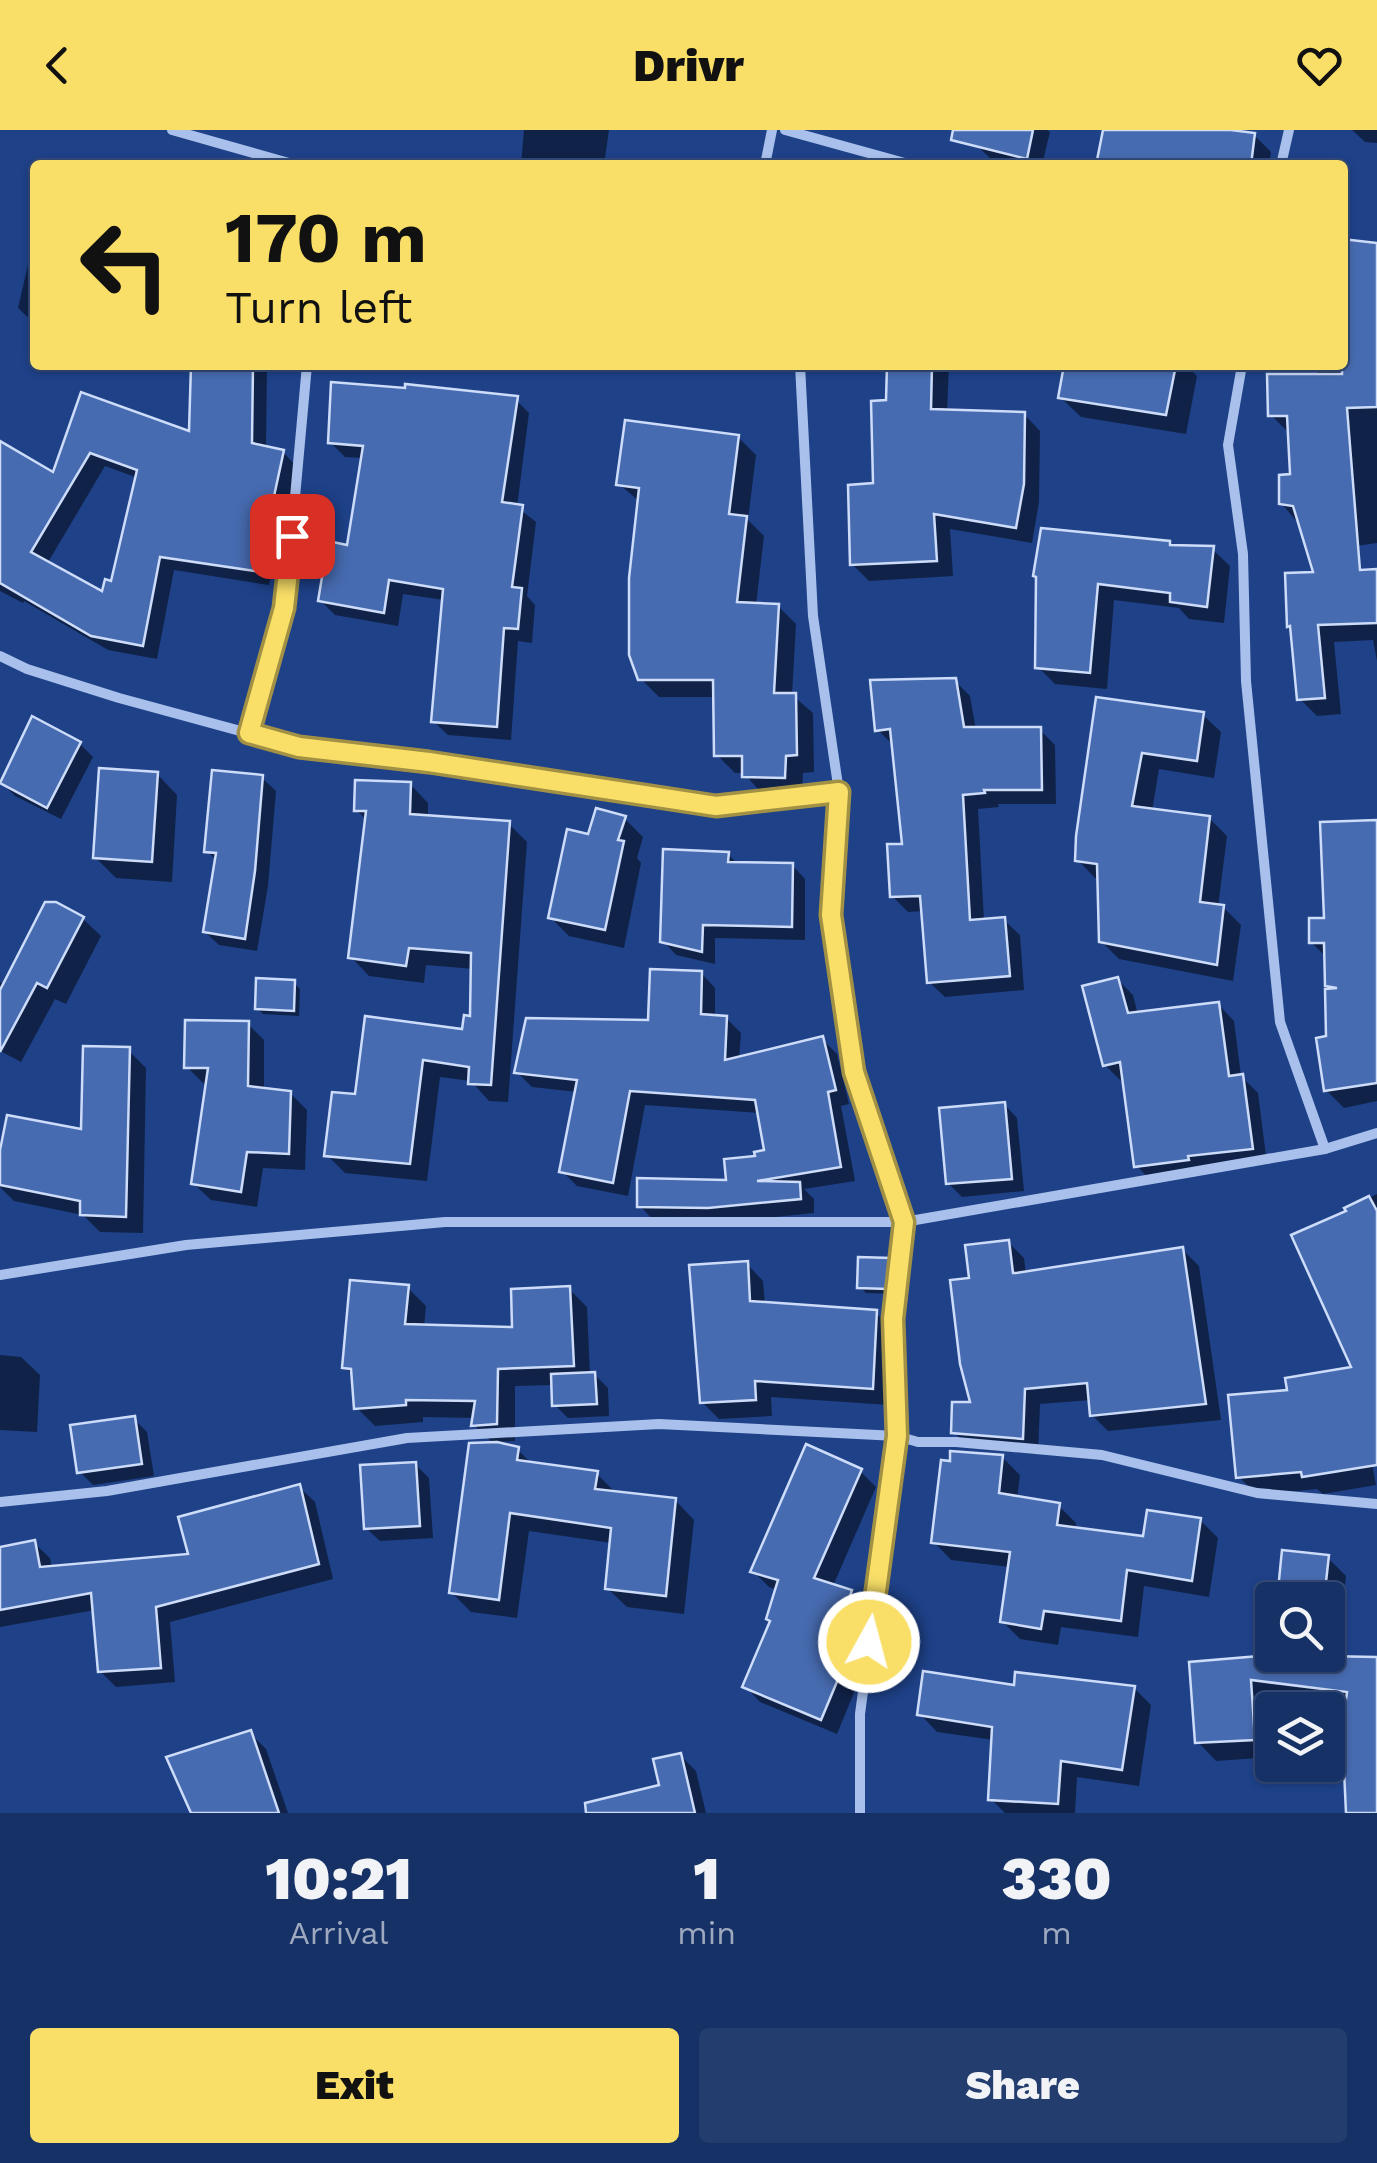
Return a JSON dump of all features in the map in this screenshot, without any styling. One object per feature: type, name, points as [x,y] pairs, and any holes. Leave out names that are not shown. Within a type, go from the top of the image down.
[{"type":"street","points":[[172,130],[278,160]]},
{"type":"street","points":[[767,160],[772,130]]},
{"type":"street","points":[[785,130],[894,160]]},
{"type":"street","points":[[1282,160],[1290,130]]},
{"type":"street","points":[[249,733],[284,608],[307,370]]},
{"type":"street","points":[[800,370],[813,616],[839,792],[831,915],[854,1072],[904,1222],[893,1319],[897,1436],[860,1714],[860,1813]]},
{"type":"street","points":[[1241,370],[1228,445],[1243,554],[1246,681],[1280,1022],[1325,1149]]},
{"type":"street","points":[[0,656],[118,698],[299,747],[429,762],[716,806],[839,792]]},
{"type":"street","points":[[0,1275],[186,1245],[445,1222],[904,1222],[1325,1149],[1377,1134]]},
{"type":"street","points":[[0,1502],[107,1491],[407,1438],[659,1424],[897,1436],[918,1442],[1102,1456],[1257,1493],[1377,1504]]},
{"type":"building","points":[[953,130],[1033,130],[1027,159],[951,140]]},
{"type":"building","points":[[1103,130],[1255,133],[1252,160],[1097,160]]},
{"type":"building","points":[[1348,240],[1377,243],[1377,407],[1347,408],[1360,570],[1377,569],[1377,623],[1318,625],[1325,698],[1297,700],[1290,626],[1287,627],[1285,573],[1313,572],[1293,506],[1279,504],[1279,475],[1290,474],[1287,416],[1268,416],[1267,374],[1342,374],[1342,370],[1348,370]]},
{"type":"building","points":[[191,370],[253,370],[252,443],[284,450],[273,501],[266,499],[255,571],[160,557],[143,646],[91,636],[0,583],[0,441],[53,472],[81,392],[189,431]],"holes":[[[90,453],[137,470],[111,581],[105,579],[102,591],[31,552]]]},
{"type":"building","points":[[887,370],[932,370],[931,409],[1025,412],[1024,484],[1016,528],[934,514],[937,561],[850,565],[848,485],[873,483],[871,401],[886,400]]},
{"type":"building","points":[[1063,370],[1175,370],[1166,415],[1058,398]]},
{"type":"building","points":[[331,382],[405,388],[405,384],[518,396],[502,502],[523,505],[512,587],[522,588],[518,629],[504,628],[497,727],[431,722],[443,589],[389,580],[384,613],[318,601],[328,541],[347,545],[363,446],[328,443]]},
{"type":"building","points":[[625,420],[739,435],[729,514],[747,516],[737,602],[779,604],[774,693],[796,693],[797,755],[786,756],[785,778],[742,777],[742,756],[714,756],[713,680],[638,680],[629,655],[629,578],[639,488],[616,485]]},
{"type":"building","points":[[1041,528],[1170,541],[1170,545],[1214,546],[1207,607],[1170,602],[1170,593],[1098,584],[1090,673],[1035,668],[1033,576]]},
{"type":"building","points":[[956,678],[964,727],[1041,727],[1042,790],[984,790],[985,793],[963,795],[970,920],[1005,917],[1010,976],[927,983],[920,896],[890,897],[887,844],[902,844],[890,729],[875,731],[870,680]]},
{"type":"building","points":[[1096,697],[1204,712],[1197,761],[1142,753],[1132,806],[1210,816],[1200,902],[1224,905],[1217,965],[1099,942],[1097,864],[1075,861]]},
{"type":"building","points":[[32,716],[81,742],[47,808],[0,783]]},
{"type":"building","points":[[99,768],[158,772],[152,862],[93,858]]},
{"type":"building","points":[[212,770],[263,775],[245,939],[203,932],[216,853],[204,852]]},
{"type":"building","points":[[355,780],[411,782],[410,814],[510,821],[491,1085],[468,1084],[469,1067],[423,1060],[410,1164],[324,1156],[332,1092],[355,1094],[365,1016],[462,1029],[464,1015],[470,1016],[471,953],[409,948],[406,966],[348,958],[366,811],[354,811]]},
{"type":"building","points":[[596,808],[626,816],[618,840],[624,841],[605,930],[548,918],[567,829],[588,834]]},
{"type":"building","points":[[1377,820],[1377,1083],[1324,1091],[1316,1038],[1326,1036],[1325,989],[1337,988],[1325,986],[1324,943],[1309,943],[1309,918],[1324,918],[1320,822]]},
{"type":"building","points":[[663,849],[729,852],[728,862],[793,863],[792,927],[703,925],[702,952],[660,942]]},
{"type":"building","points":[[45,902],[56,902],[84,917],[47,988],[37,983],[0,1052],[0,990]]},
{"type":"building","points":[[650,969],[702,971],[701,1014],[727,1016],[725,1060],[823,1036],[836,1090],[828,1092],[841,1167],[757,1181],[800,1182],[801,1199],[708,1208],[637,1207],[637,1178],[726,1180],[724,1159],[755,1156],[754,1152],[764,1150],[755,1100],[630,1091],[613,1183],[559,1172],[577,1080],[514,1073],[526,1018],[648,1020]]},
{"type":"building","points":[[1118,977],[1128,1013],[1219,1002],[1229,1076],[1243,1074],[1253,1149],[1134,1167],[1120,1062],[1103,1066],[1082,986]]},
{"type":"building","points":[[256,978],[295,980],[294,1011],[255,1009]]},
{"type":"building","points":[[185,1020],[249,1021],[248,1086],[291,1091],[289,1154],[247,1152],[241,1192],[191,1184],[208,1068],[184,1068]]},
{"type":"building","points":[[83,1046],[130,1047],[126,1217],[80,1215],[80,1201],[0,1185],[0,1150],[7,1115],[81,1129]]},
{"type":"building","points":[[1005,1102],[1012,1179],[946,1184],[939,1108]]},
{"type":"building","points":[[1369,1196],[1377,1211],[1377,1465],[1302,1477],[1301,1472],[1236,1478],[1228,1395],[1287,1390],[1285,1378],[1351,1367],[1291,1235],[1346,1211],[1344,1208]]},
{"type":"building","points":[[1009,1240],[1013,1273],[1183,1247],[1206,1404],[1090,1416],[1087,1383],[1025,1389],[1023,1439],[951,1433],[952,1402],[970,1402],[960,1364],[950,1280],[969,1278],[965,1245]]},
{"type":"building","points":[[858,1257],[891,1258],[888,1289],[857,1288]]},
{"type":"building","points":[[748,1261],[750,1301],[877,1310],[873,1389],[755,1381],[756,1400],[700,1403],[689,1265]]},
{"type":"building","points":[[350,1280],[409,1285],[405,1324],[512,1327],[511,1289],[570,1286],[574,1366],[498,1369],[497,1424],[471,1426],[475,1401],[406,1400],[406,1405],[354,1409],[351,1369],[342,1368]]},
{"type":"building","points":[[595,1372],[597,1404],[552,1406],[551,1374]]},
{"type":"building","points":[[135,1416],[142,1464],[77,1473],[70,1425]]},
{"type":"building","points":[[497,1442],[519,1447],[517,1460],[598,1471],[595,1489],[676,1498],[666,1596],[605,1589],[611,1528],[510,1513],[499,1600],[449,1593],[469,1443]]},
{"type":"building","points":[[806,1444],[862,1469],[814,1578],[852,1590],[830,1659],[844,1665],[821,1720],[742,1687],[770,1621],[766,1619],[778,1580],[750,1572]]},
{"type":"building","points":[[950,1451],[1003,1455],[999,1493],[1060,1503],[1057,1525],[1143,1536],[1147,1510],[1201,1518],[1192,1581],[1127,1570],[1121,1621],[1044,1611],[1041,1629],[1000,1622],[1010,1552],[931,1543],[941,1460],[950,1461]]},
{"type":"building","points":[[416,1462],[420,1526],[364,1529],[360,1465]]},
{"type":"building","points":[[300,1484],[319,1564],[156,1607],[161,1668],[98,1672],[91,1593],[0,1610],[0,1547],[35,1540],[40,1567],[188,1554],[178,1517]]},
{"type":"building","points":[[1282,1550],[1329,1555],[1326,1582],[1279,1582]]},
{"type":"building","points":[[1255,1656],[1255,1672],[1345,1672],[1345,1656],[1377,1657],[1377,1813],[1346,1813],[1347,1692],[1251,1680],[1255,1740],[1195,1743],[1189,1662]]},
{"type":"building","points":[[923,1671],[1014,1685],[1015,1672],[1135,1686],[1122,1770],[1061,1761],[1058,1804],[988,1800],[992,1727],[917,1715]]},
{"type":"building","points":[[251,1730],[279,1813],[191,1813],[166,1757]]},
{"type":"building","points":[[681,1753],[695,1813],[586,1813],[585,1803],[659,1785],[653,1759]]},
{"type":"route","points":[[292,536],[284,608],[249,733],[299,747],[429,762],[716,806],[839,792],[831,915],[854,1072],[904,1222],[893,1319],[897,1436],[869,1642]]}]
